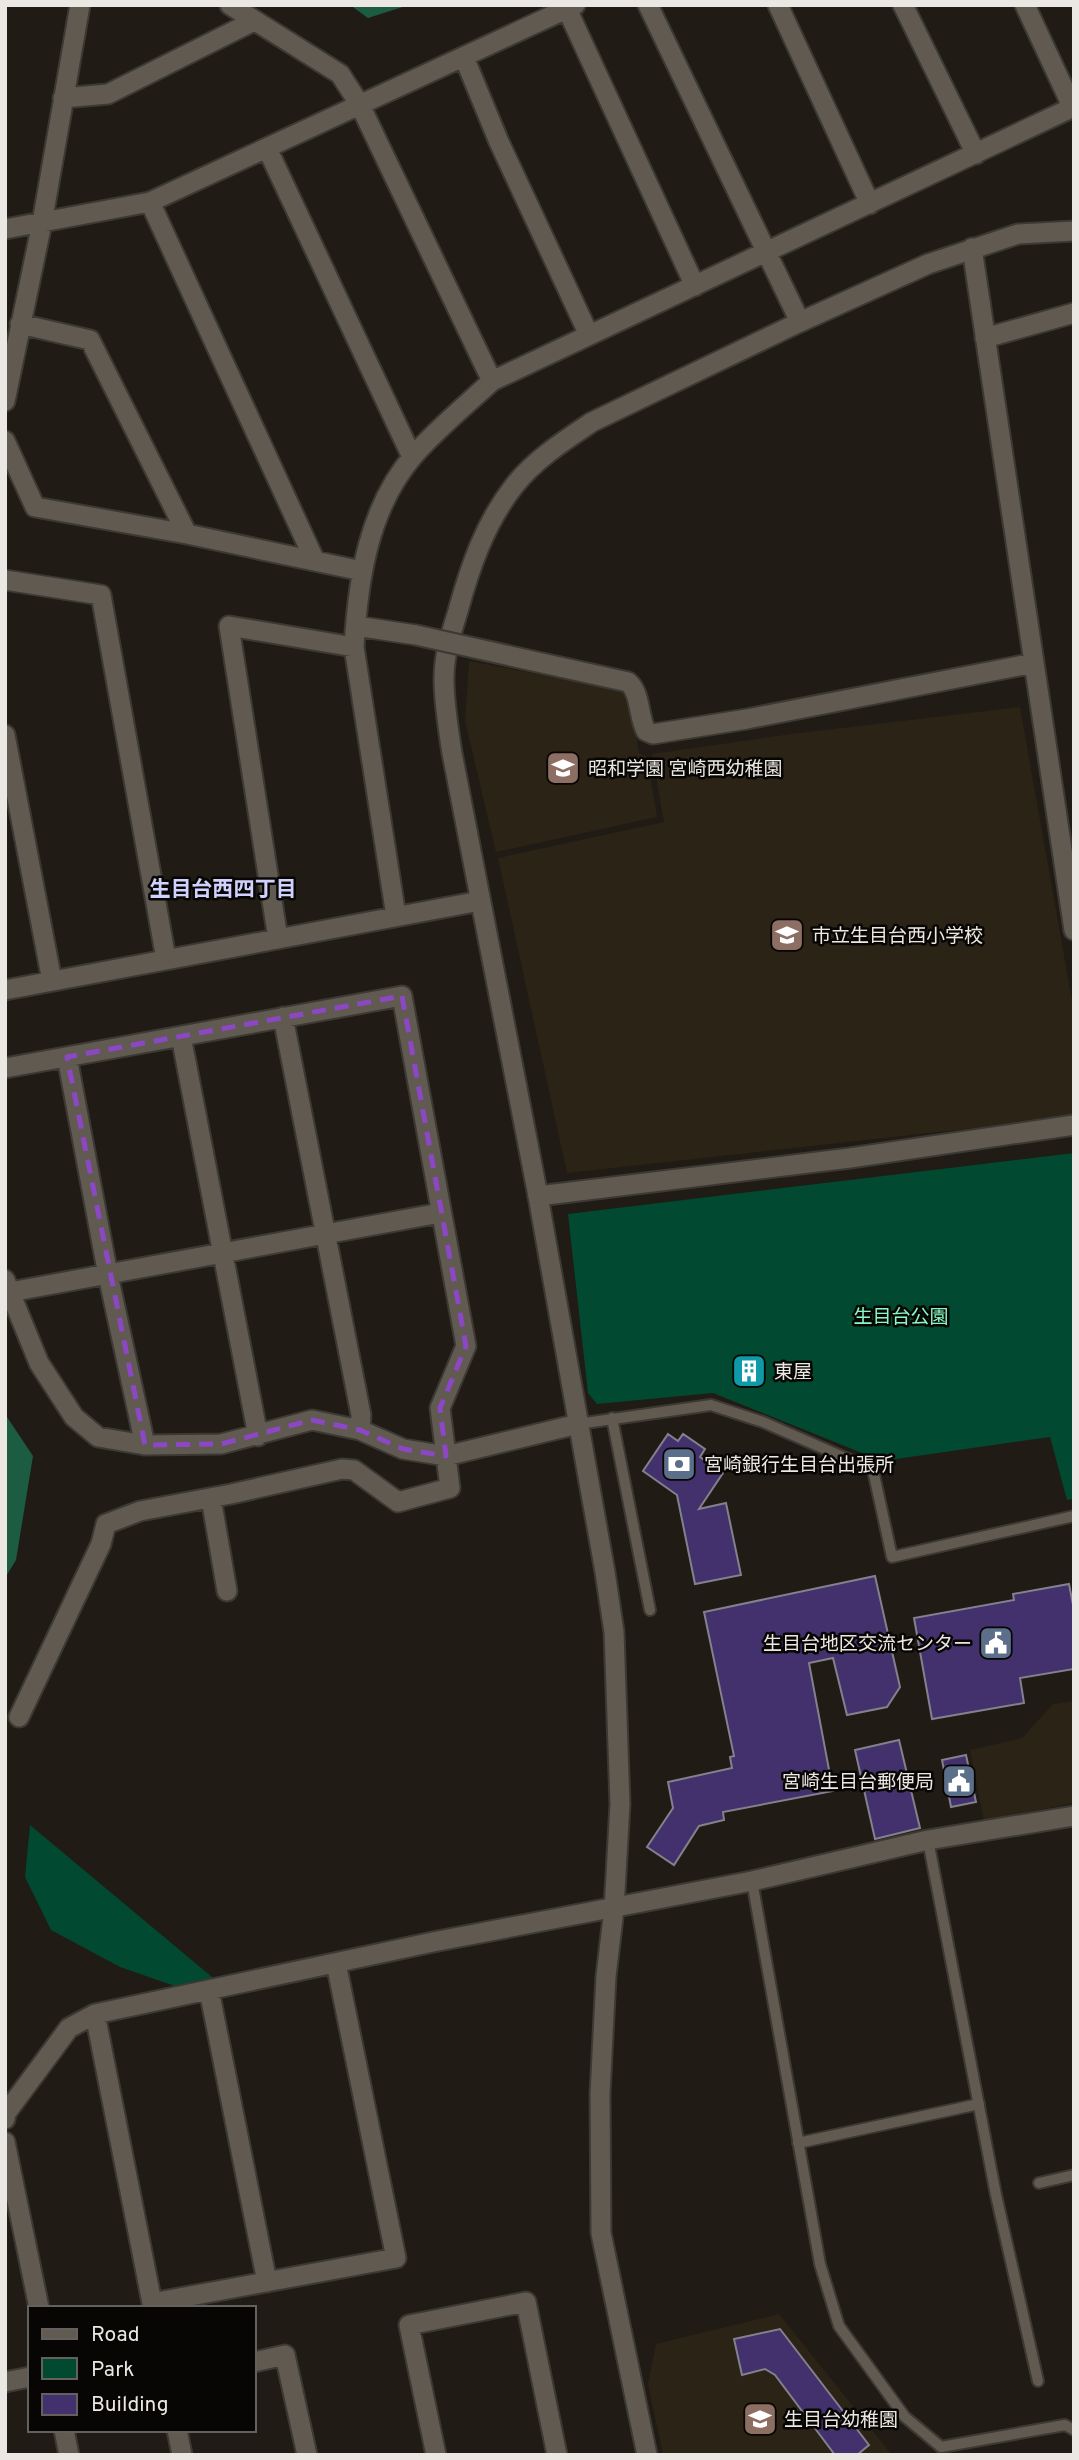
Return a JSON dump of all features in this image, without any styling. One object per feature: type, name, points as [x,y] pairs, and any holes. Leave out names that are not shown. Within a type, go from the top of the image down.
[{"type":"street","points":[[5,401],[42,223],[80,5]]},
{"type":"street","points":[[230,5],[341,75],[360,105],[492,381]]},
{"type":"street","points":[[648,5],[800,322]]},
{"type":"street","points":[[778,5],[870,204]]},
{"type":"street","points":[[903,5],[976,154]]},
{"type":"street","points":[[396,916],[354,647],[356,609],[367,549],[377,519],[394,484],[412,457],[437,430],[492,381],[1065,111],[1071,104],[1025,5]]},
{"type":"street","points":[[5,229],[150,202],[571,7],[695,286]]},
{"type":"street","points":[[62,98],[108,94],[254,20]]},
{"type":"street","points":[[464,57],[499,142],[589,335]]},
{"type":"street","points":[[267,148],[412,457]]},
{"type":"street","points":[[150,202],[315,561]]},
{"type":"street","points":[[647,2455],[601,2233],[600,2094],[606,1976],[614,1909],[620,1804],[614,1632],[538,1196],[450,742],[444,678],[447,645],[466,579],[486,529],[514,484],[567,439],[592,422],[928,264],[1018,234],[1074,231]]},
{"type":"street","points":[[972,248],[1074,930]]},
{"type":"street","points":[[985,338],[1074,313]]},
{"type":"street","points":[[20,324],[90,340],[187,534]]},
{"type":"street","points":[[5,442],[35,507],[187,534],[362,572]]},
{"type":"street","points":[[5,580],[101,595],[166,959]]},
{"type":"street","points":[[278,939],[229,626],[354,647]]},
{"type":"street","points":[[356,626],[416,635],[628,682],[635,688],[641,723],[646,731],[653,734],[747,719],[1034,663]]},
{"type":"street","points":[[5,735],[52,981]]},
{"type":"street","points":[[5,990],[480,901]]},
{"type":"street","points":[[5,1068],[402,996],[466,1346],[440,1408],[450,1488],[398,1502],[354,1470],[342,1469],[140,1511],[106,1524],[100,1544],[19,1717]]},
{"type":"street","points":[[283,1017],[361,1415],[360,1430]]},
{"type":"street","points":[[181,1036],[258,1436]]},
{"type":"street","points":[[67,1057],[107,1275],[145,1445]]},
{"type":"street","points":[[538,1196],[850,1158],[1074,1125]]},
{"type":"street","points":[[440,1213],[107,1275],[7,1286],[39,1363],[74,1417],[98,1437],[145,1445],[221,1444],[312,1420],[360,1430],[403,1449],[446,1455],[578,1424]]},
{"type":"street","points":[[211,1498],[227,1591]]},
{"type":"street","points":[[5,2119],[6,2113],[25,2085],[69,2028],[95,2014],[433,1942],[752,1881],[928,1840],[1074,1816]]},
{"type":"street","points":[[95,2014],[153,2305],[396,2258],[336,1963]]},
{"type":"street","points":[[209,1990],[267,2282]]},
{"type":"street","points":[[5,2142],[39,2306]]},
{"type":"street","points":[[436,2455],[410,2326],[526,2302],[557,2455]]},
{"type":"street","points":[[256,2362],[285,2355],[307,2455]]},
{"type":"street","points":[[5,2382],[28,2377]]},
{"type":"street","points":[[64,2432],[69,2455]]},
{"type":"street","points":[[177,2432],[182,2455]]},
{"type":"lane","points":[[578,1424],[711,1405],[763,1422],[873,1470],[892,1557],[1074,1516]]},
{"type":"lane","points":[[612,1418],[650,1610]]},
{"type":"lane","points":[[928,1840],[996,2195],[1038,2381]]},
{"type":"lane","points":[[752,1881],[820,2264],[839,2326],[905,2417],[941,2447],[1065,2425],[1074,2430]]},
{"type":"lane","points":[[798,2143],[979,2104]]},
{"type":"lane","points":[[1039,2183],[1074,2175]]},
{"type":"highlighted area","points":[[402,996],[466,1346],[440,1408],[446,1456],[403,1449],[360,1430],[312,1420],[221,1444],[145,1445],[67,1057]]},
{"type":"shaded area","name":"昭和学園 宮崎西幼稚園","points":[[469,661],[626,691],[630,696],[639,753],[647,757],[657,817],[496,852],[465,721]]},
{"type":"shaded area","name":"市立生目台西小学校","points":[[1020,707],[1074,1012],[1074,1117],[567,1173],[498,858],[664,822],[652,754],[791,734]]},
{"type":"shaded area","points":[[1074,1701],[1074,1803],[984,1821],[970,1750],[1022,1738],[1053,1704]]},
{"type":"shaded area","name":"生目台幼稚園","points":[[779,2314],[892,2455],[663,2455],[648,2384],[656,2344]]},
{"type":"green space","points":[[350,5],[409,5],[368,18]]},
{"type":"green space","name":"生目台公園","points":[[1074,1153],[1074,1499],[1067,1500],[1050,1437],[882,1461],[713,1393],[597,1404],[588,1393],[568,1214]]},
{"type":"green space","points":[[5,1414],[33,1456],[16,1560],[5,1578]]},
{"type":"green space","points":[[30,1825],[224,1987],[195,1993],[120,1967],[51,1930],[25,1877]]},
{"type":"building","points":[[668,1434],[678,1441],[683,1434],[705,1449],[700,1457],[723,1473],[699,1509],[726,1503],[741,1575],[695,1584],[677,1495],[643,1471]]},
{"type":"building","points":[[875,1576],[900,1687],[887,1707],[847,1715],[833,1658],[809,1663],[833,1791],[723,1812],[724,1820],[699,1826],[674,1865],[647,1847],[673,1808],[668,1782],[732,1768],[730,1757],[734,1756],[704,1612]]},
{"type":"building","name":"生目台地区交流センター","points":[[1069,1584],[1074,1610],[1074,1669],[1020,1678],[1024,1703],[932,1719],[914,1618],[1014,1600],[1013,1594]]},
{"type":"building","points":[[899,1740],[920,1828],[875,1839],[855,1750]]},
{"type":"building","name":"宮崎生目台郵便局","points":[[966,1755],[976,1802],[951,1807],[942,1760]]},
{"type":"building","points":[[780,2329],[869,2445],[857,2455],[835,2455],[775,2375],[765,2369],[742,2375],[734,2339]]},
{"type":"place","name":"昭和学園 宮崎西幼稚園","points":[[563,768]]},
{"type":"place","name":"市立生目台西小学校","points":[[787,935]]},
{"type":"place","name":"東屋","points":[[749,1371]]},
{"type":"place","name":"宮崎銀行生目台出張所","points":[[679,1464]]},
{"type":"place","name":"生目台地区交流センター","points":[[996,1643]]},
{"type":"place","name":"宮崎生目台郵便局","points":[[959,1781]]},
{"type":"place","name":"生目台幼稚園","points":[[760,2419]]},
{"type":"district","name":"生目台西四丁目","points":[[223,889]]}]
